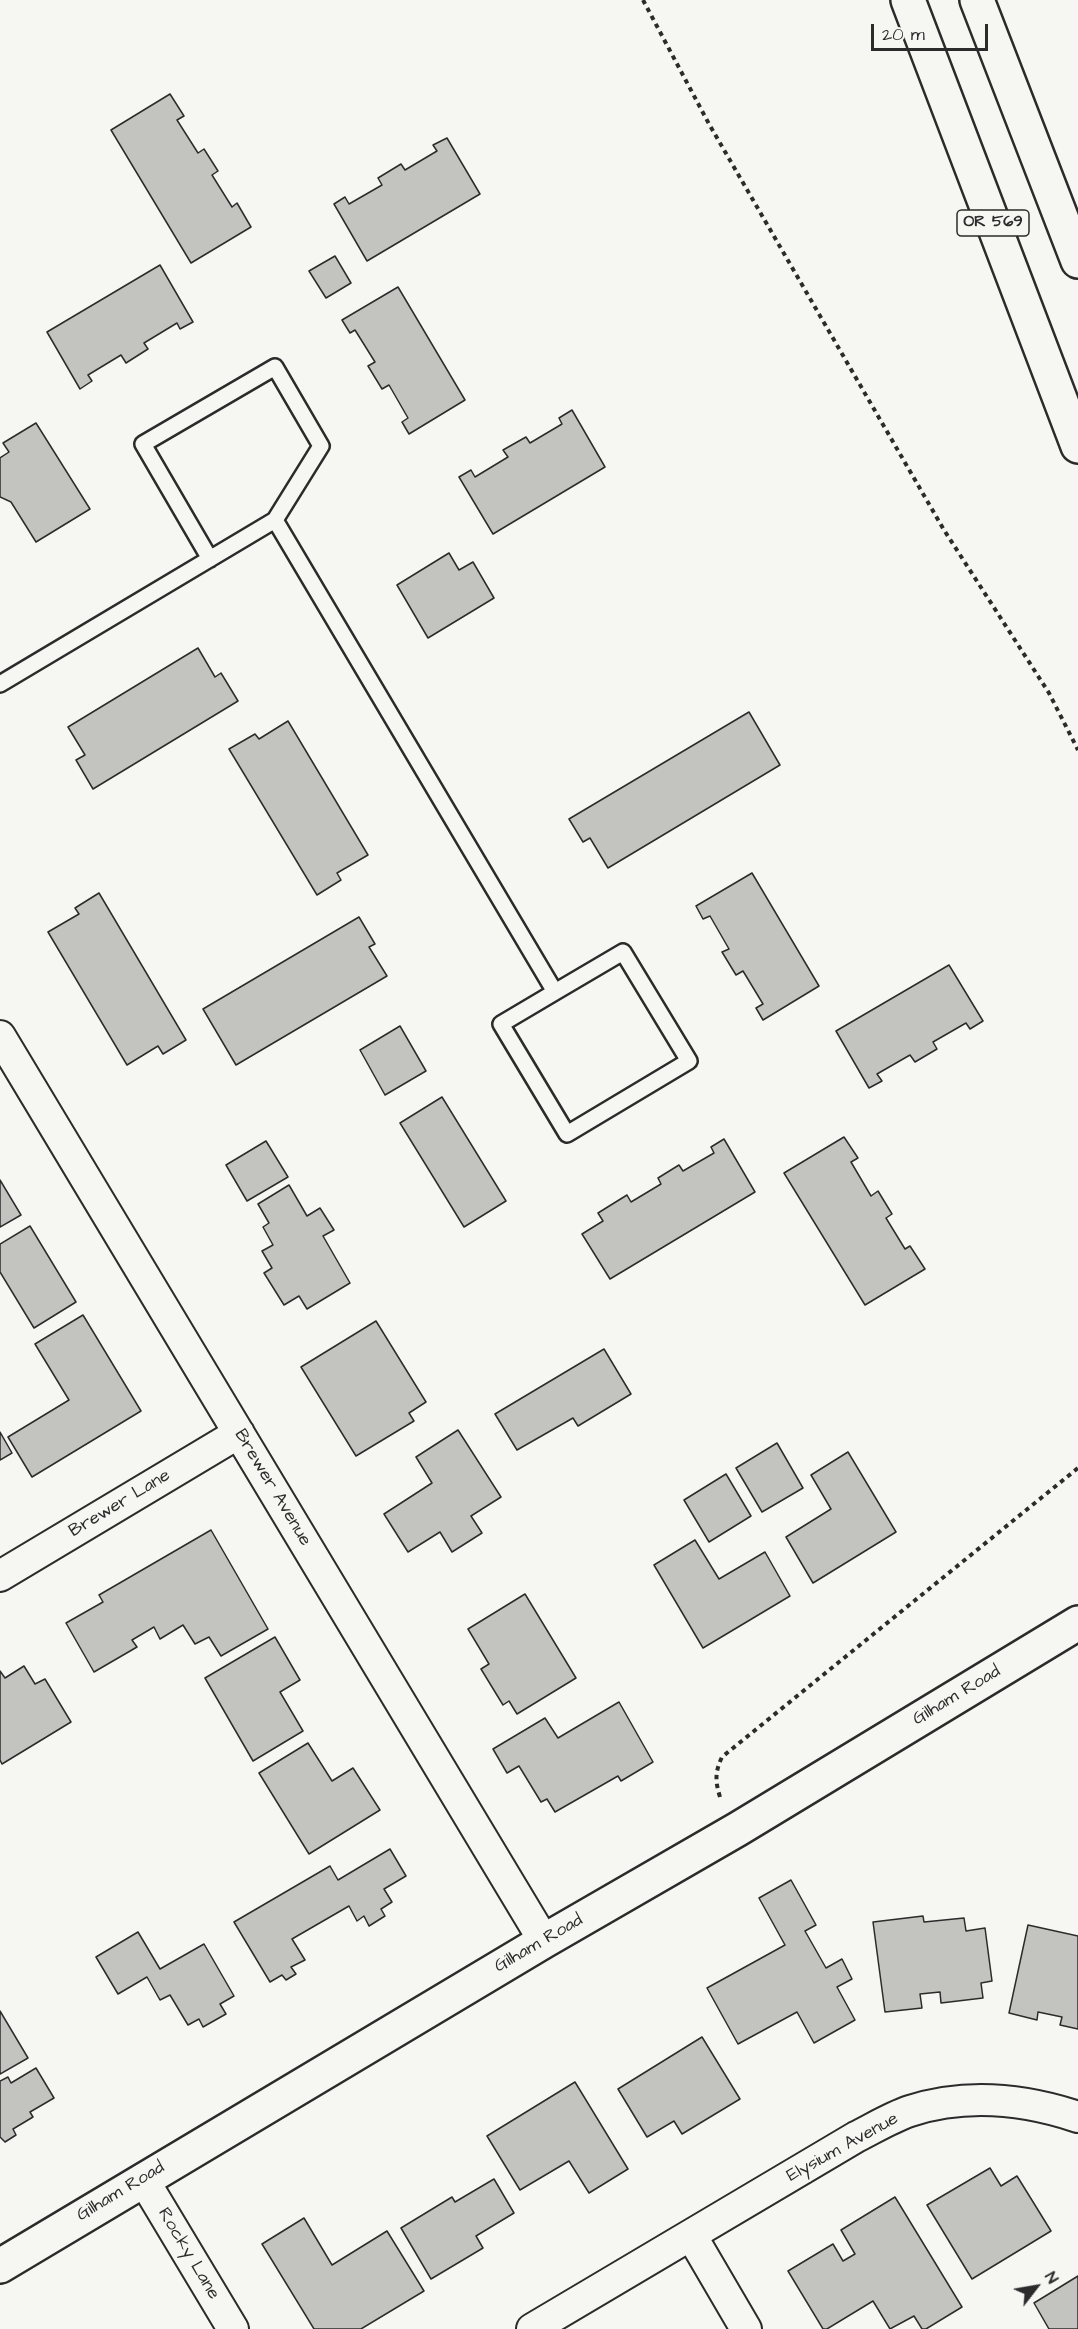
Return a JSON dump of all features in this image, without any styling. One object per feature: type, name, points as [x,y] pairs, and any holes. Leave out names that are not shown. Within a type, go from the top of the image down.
[{"type":"main road","name":"OR 569","points":[[908,0],[1078,446]]},
{"type":"main road","points":[[977,0],[1078,261]]},
{"type":"main road","name":"Gilham Road","points":[[0,2266],[544,1941],[738,1829],[1078,1623]]},
{"type":"street","name":"Brewer Avenue","points":[[0,1036],[544,1941]]},
{"type":"street","name":"Brewer Lane","points":[[0,1576],[240,1433]]},
{"type":"street","name":"Elysium Avenue","points":[[532,2329],[856,2137],[910,2112],[939,2104],[998,2100],[1029,2103],[1078,2117]]},
{"type":"street","name":"Rocky Lane","points":[[143,2179],[233,2329]]},
{"type":"street","points":[[691,2235],[746,2329]]},
{"type":"lane","points":[[0,684],[210,559],[275,520],[321,446],[275,367],[143,444],[210,559]]},
{"type":"lane","points":[[275,520],[555,992]]},
{"type":"lane","points":[[623,952],[689,1061],[567,1134],[501,1024],[555,992],[623,952]]},
{"type":"path","points":[[643,0],[709,124],[938,520],[1049,693],[1078,750]]},
{"type":"path","points":[[738,1829],[720,1797],[716,1784],[716,1769],[722,1757],[1078,1468]]},
{"type":"building","points":[[170,94],[184,116],[177,120],[198,153],[204,149],[218,171],[212,175],[232,207],[237,203],[251,227],[191,263],[111,130]]},
{"type":"building","points":[[447,138],[480,194],[367,261],[334,204],[345,197],[349,204],[382,185],[378,178],[401,164],[405,170],[437,151],[433,145]]},
{"type":"building","points":[[335,256],[351,283],[326,298],[309,271]]},
{"type":"building","points":[[160,265],[193,322],[180,329],[177,323],[144,343],[148,349],[126,363],[121,355],[88,375],[92,381],[80,389],[47,332]]},
{"type":"building","points":[[398,287],[465,400],[409,434],[402,422],[408,418],[389,385],[382,389],[368,366],[375,362],[355,330],[350,333],[342,320]]},
{"type":"building","points":[[572,410],[605,467],[493,534],[459,477],[471,470],[475,477],[508,457],[503,450],[526,437],[530,443],[562,424],[559,418]]},
{"type":"building","points":[[36,423],[90,509],[36,542],[11,502],[0,497],[0,458],[9,452],[3,443]]},
{"type":"building","points":[[449,553],[459,570],[473,562],[494,598],[428,638],[397,585]]},
{"type":"building","points":[[198,648],[215,677],[221,673],[238,701],[93,789],[76,760],[85,755],[68,727]]},
{"type":"building","points":[[749,712],[780,765],[608,868],[590,838],[583,842],[569,819]]},
{"type":"building","points":[[288,721],[368,855],[337,873],[341,880],[317,895],[229,749],[255,734],[259,739]]},
{"type":"building","points":[[752,873],[819,986],[763,1020],[756,1008],[763,1004],[743,971],[736,975],[722,952],[729,949],[710,916],[703,919],[696,906]]},
{"type":"building","points":[[99,893],[186,1040],[163,1054],[158,1046],[127,1065],[48,932],[79,914],[75,908]]},
{"type":"building","points":[[359,917],[375,944],[369,947],[387,976],[236,1065],[203,1009]]},
{"type":"building","points":[[949,965],[983,1021],[970,1029],[966,1023],[933,1042],[937,1049],[915,1062],[910,1055],[877,1074],[882,1081],[869,1088],[836,1031]]},
{"type":"building","points":[[400,1026],[426,1071],[385,1095],[360,1050]]},
{"type":"building","points":[[442,1097],[506,1201],[464,1227],[400,1123]]},
{"type":"building","points":[[844,1137],[858,1158],[851,1162],[871,1196],[878,1191],[892,1214],[886,1218],[905,1249],[910,1246],[925,1269],[865,1305],[784,1173]]},
{"type":"building","points":[[724,1139],[755,1192],[610,1279],[582,1234],[603,1221],[598,1213],[627,1195],[631,1202],[661,1184],[658,1178],[679,1165],[683,1171],[714,1153],[711,1147]]},
{"type":"building","points":[[266,1141],[288,1177],[247,1201],[226,1165]]},
{"type":"building","points":[[0,1180],[21,1215],[0,1227]]},
{"type":"building","points":[[289,1185],[307,1216],[320,1208],[334,1230],[323,1236],[350,1283],[307,1309],[299,1296],[284,1305],[264,1273],[272,1268],[262,1251],[273,1245],[263,1227],[269,1223],[258,1204]]},
{"type":"building","points":[[30,1226],[76,1302],[34,1328],[0,1272],[0,1244]]},
{"type":"building","points":[[83,1315],[141,1411],[32,1477],[8,1437],[69,1400],[35,1344]]},
{"type":"building","points":[[376,1321],[426,1402],[409,1413],[414,1421],[356,1456],[301,1367]]},
{"type":"building","points":[[604,1349],[631,1394],[578,1426],[573,1418],[517,1450],[495,1414]]},
{"type":"building","points":[[458,1430],[501,1497],[471,1516],[482,1533],[452,1552],[440,1532],[408,1552],[384,1514],[432,1483],[416,1457]]},
{"type":"building","points":[[0,1432],[12,1453],[0,1460]]},
{"type":"building","points":[[777,1443],[803,1488],[762,1512],[736,1468]]},
{"type":"building","points":[[848,1452],[896,1532],[813,1583],[786,1537],[831,1509],[811,1475]]},
{"type":"building","points":[[726,1474],[751,1516],[709,1542],[684,1500]]},
{"type":"building","points":[[211,1530],[268,1629],[221,1656],[209,1637],[195,1644],[183,1625],[160,1639],[154,1627],[132,1640],[137,1647],[94,1672],[66,1623],[103,1602],[99,1595]]},
{"type":"building","points":[[695,1540],[719,1579],[765,1552],[790,1596],[703,1648],[654,1565]]},
{"type":"building","points":[[525,1594],[576,1678],[517,1714],[509,1701],[503,1705],[481,1669],[489,1664],[468,1629]]},
{"type":"building","points":[[275,1637],[300,1680],[280,1692],[303,1731],[253,1761],[205,1678]]},
{"type":"building","points":[[24,1666],[35,1684],[45,1679],[71,1722],[2,1764],[0,1760],[0,1671],[5,1678]]},
{"type":"building","points":[[619,1702],[653,1762],[621,1781],[618,1776],[555,1812],[547,1799],[541,1802],[519,1766],[507,1773],[493,1749],[545,1718],[558,1738]]},
{"type":"building","points":[[308,1743],[332,1781],[353,1768],[380,1810],[309,1854],[259,1773]]},
{"type":"building","points":[[390,1849],[406,1876],[384,1889],[392,1902],[381,1909],[385,1916],[369,1926],[364,1916],[357,1921],[349,1906],[292,1939],[305,1960],[291,1967],[296,1974],[286,1980],[282,1975],[270,1982],[234,1922],[330,1866],[338,1880]]},
{"type":"building","points":[[791,1880],[816,1925],[805,1931],[826,1968],[842,1959],[852,1979],[837,1987],[855,2020],[814,2043],[797,2012],[738,2044],[707,1988],[785,1945],[759,1898]]},
{"type":"building","points":[[923,1916],[924,1922],[964,1918],[966,1931],[985,1928],[992,1981],[981,1983],[983,1998],[941,2003],[940,1992],[920,1994],[922,2008],[885,2012],[873,1922]]},
{"type":"building","points":[[1028,1925],[1078,1936],[1078,2029],[1060,2025],[1062,2017],[1038,2012],[1037,2020],[1009,2013]]},
{"type":"building","points":[[138,1932],[160,1969],[204,1944],[234,1996],[220,2004],[226,2014],[203,2027],[199,2019],[188,2025],[170,1995],[160,2000],[147,1977],[118,1994],[96,1957]]},
{"type":"building","points":[[0,2011],[28,2058],[0,2074]]},
{"type":"building","points":[[702,2037],[740,2099],[682,2134],[674,2121],[647,2137],[618,2089]]},
{"type":"building","points":[[36,2068],[54,2098],[30,2112],[33,2117],[13,2129],[16,2135],[5,2142],[0,2137],[0,2081],[8,2077],[11,2083]]},
{"type":"building","points":[[575,2082],[628,2169],[589,2193],[569,2161],[520,2190],[487,2136]]},
{"type":"building","points":[[990,2168],[1001,2186],[1017,2176],[1051,2231],[972,2279],[927,2205]]},
{"type":"building","points":[[494,2179],[514,2213],[476,2236],[483,2248],[431,2279],[401,2228],[452,2197],[455,2202]]},
{"type":"building","points":[[895,2197],[962,2307],[926,2329],[922,2329],[914,2316],[890,2329],[873,2301],[827,2329],[823,2329],[788,2271],[833,2244],[843,2261],[855,2254],[841,2230]]},
{"type":"building","points":[[304,2218],[332,2265],[387,2231],[424,2291],[361,2329],[314,2329],[262,2244]]},
{"type":"building","points":[[1078,2276],[1078,2329],[1049,2329],[1034,2303]]}]
